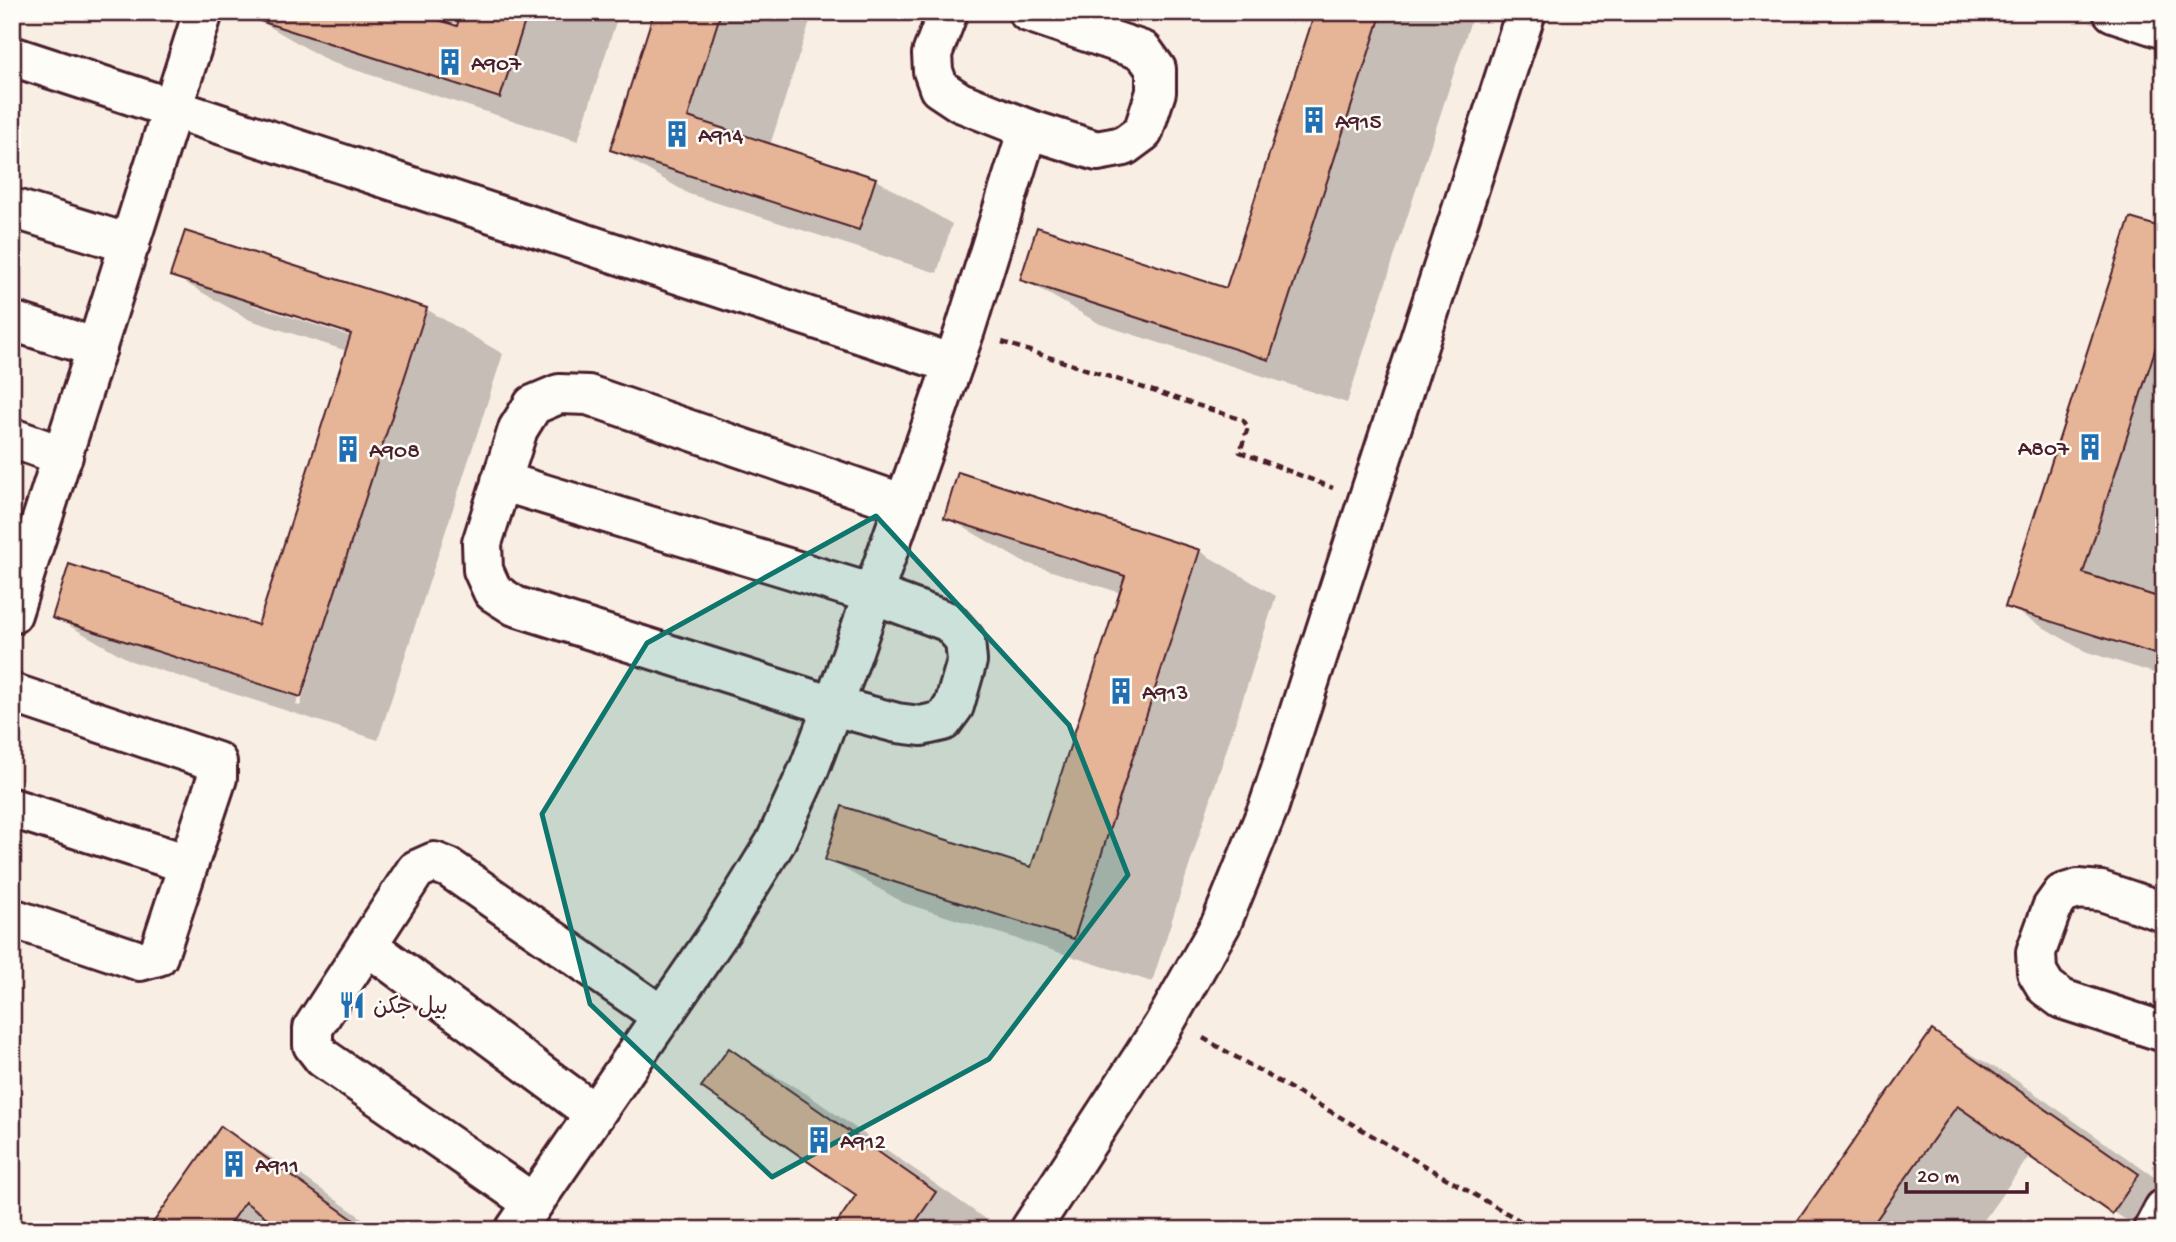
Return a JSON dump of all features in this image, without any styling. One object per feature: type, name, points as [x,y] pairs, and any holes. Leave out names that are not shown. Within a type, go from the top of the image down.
[{"type":"street","points":[[12,614],[203,12]]},
{"type":"street","points":[[948,12],[932,54],[933,71],[939,88],[960,102],[1028,129],[1097,151],[1124,146],[1143,132],[1156,92],[1156,69],[1143,51],[1028,12]]},
{"type":"street","points":[[1030,1230],[1167,1018],[1221,923],[1269,806],[1526,12]]},
{"type":"street","points":[[2113,12],[2164,29]]},
{"type":"street","points":[[12,56],[172,108],[959,346]]},
{"type":"street","points":[[662,1016],[449,868],[434,862],[416,870],[313,1028],[313,1045],[323,1058],[524,1216],[595,1114],[722,929],[775,843],[809,769],[873,594],[959,346],[1028,129]]},
{"type":"street","points":[[12,208],[130,244]]},
{"type":"street","points":[[12,321],[97,348]]},
{"type":"street","points":[[501,481],[873,594],[949,622],[965,640],[967,661],[954,706],[943,721],[921,726],[897,723],[833,706],[515,606],[493,592],[483,570],[482,543],[501,481],[518,429],[533,405],[559,394],[588,395],[904,504]]},
{"type":"street","points":[[12,438],[63,456]]},
{"type":"street","points":[[12,693],[217,762],[217,778],[158,956],[140,961],[12,918]]},
{"type":"street","points":[[12,808],[188,864]]},
{"type":"street","points":[[2164,912],[2101,891],[2078,889],[2062,894],[2052,908],[2036,951],[2037,972],[2046,987],[2062,999],[2164,1032]]},
{"type":"street","points":[[367,945],[595,1114]]},
{"type":"street","points":[[2152,1230],[2164,1209]]},
{"type":"path","points":[[959,346],[1243,420],[1248,427],[1240,452],[1366,502]]},
{"type":"path","points":[[1167,1018],[1536,1230]]},
{"type":"highlighted area","points":[[876,516],[1069,725],[1128,875],[989,1059],[772,1177],[590,1004],[542,814],[647,643]]},
{"type":"building","name":"A907","points":[[253,12],[415,12],[457,26],[461,12],[528,12],[500,98],[251,18]]},
{"type":"building","name":"A914","points":[[654,12],[721,12],[688,117],[876,178],[859,230],[610,150]]},
{"type":"building","name":"A915","points":[[1315,12],[1382,12],[1269,360],[1020,280],[1037,227],[1226,288]]},
{"type":"building","name":"A807","points":[[2130,218],[2164,228],[2164,322],[2083,573],[2164,599],[2164,657],[2005,607]]},
{"type":"building","name":"A908","points":[[185,231],[427,308],[301,697],[52,618],[69,564],[258,625],[351,334],[170,276]]},
{"type":"building","name":"A913","points":[[958,472],[1200,550],[1074,939],[825,860],[842,806],[1031,867],[1125,576],[944,518]]},
{"type":"building","points":[[1932,1030],[2139,1174],[2112,1214],[1957,1106],[1869,1230],[1791,1230]]},
{"type":"building","name":"A912","points":[[729,1048],[936,1192],[910,1230],[832,1230],[856,1195],[701,1087]]},
{"type":"building","name":"A911","points":[[221,1126],[368,1230],[284,1230],[245,1202],[225,1230],[148,1230]]},
{"type":"place","name":"A907","points":[[450,62]]},
{"type":"place","name":"A915","points":[[1314,120]]},
{"type":"place","name":"A914","points":[[677,134]]},
{"type":"place","name":"A807","points":[[2090,447]]},
{"type":"place","name":"A908","points":[[348,449]]},
{"type":"place","name":"A913","points":[[1121,691]]},
{"type":"place","name":"بيل جكن","points":[[352,1005]]},
{"type":"place","name":"A912","points":[[819,1140]]},
{"type":"place","name":"A911","points":[[234,1164]]}]
